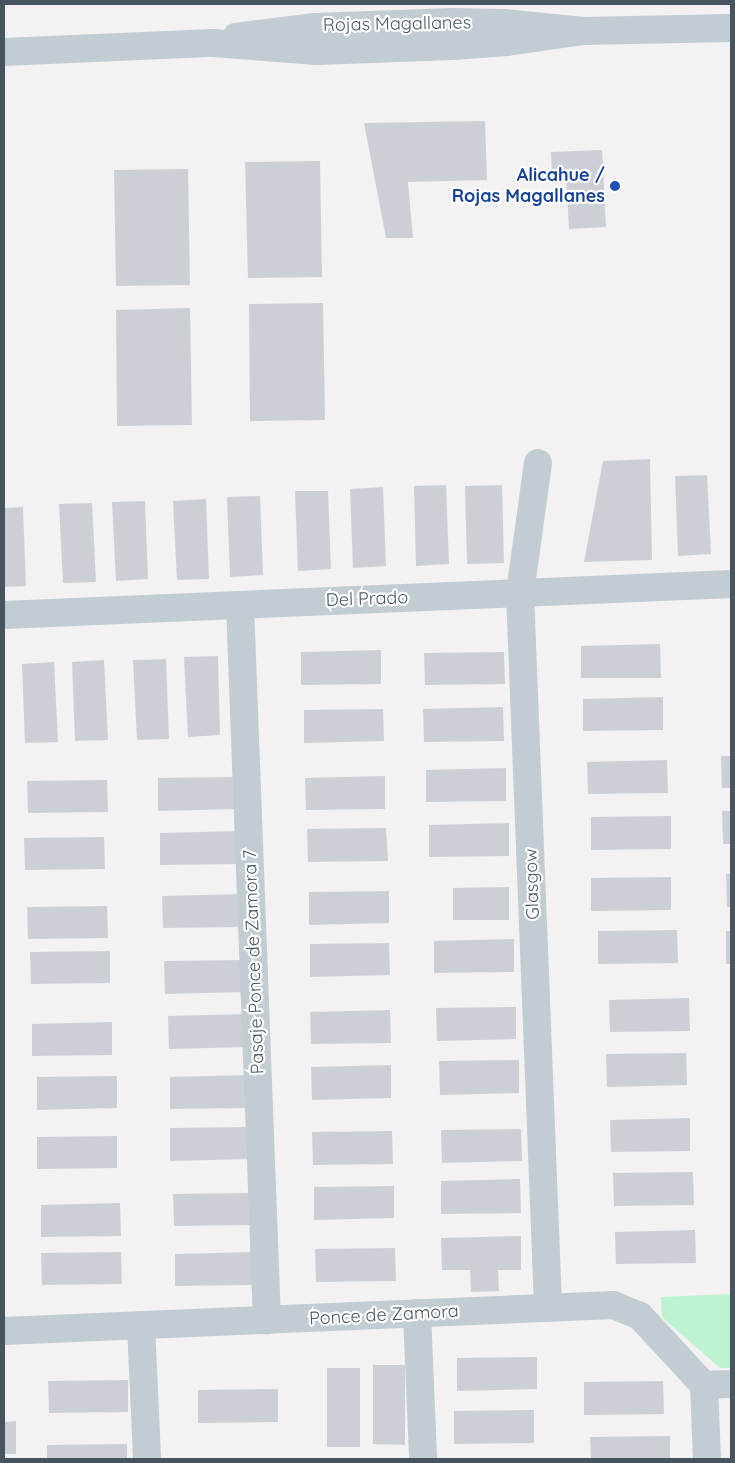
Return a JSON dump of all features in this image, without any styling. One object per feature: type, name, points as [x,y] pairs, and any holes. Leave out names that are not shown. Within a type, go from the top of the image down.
[{"type":"street","name":"Rojas Magallanes","points":[[4,52],[213,43],[251,33],[297,28],[504,23],[583,30],[731,28]]},
{"type":"street","name":"Glasgow","points":[[538,463],[520,593],[548,1307]]},
{"type":"street","name":"Del Prado","points":[[4,615],[731,584]]},
{"type":"street","name":"Pasaje Ponce de Zamora 7","points":[[240,605],[267,1320]]},
{"type":"street","name":"Ponce de Zamora","points":[[4,1331],[613,1305],[626,1309],[651,1326],[704,1385]]},
{"type":"street","points":[[417,1313],[423,1459]]},
{"type":"street","points":[[141,1325],[147,1459]]},
{"type":"street","points":[[707,1459],[704,1385],[731,1384]]},
{"type":"green space","points":[[731,1294],[731,1368],[720,1368],[662,1317],[661,1297]]},
{"type":"building","points":[[485,121],[487,180],[408,182],[413,238],[386,238],[364,123]]},
{"type":"building","points":[[602,150],[606,227],[569,229],[566,176],[552,177],[551,152]]},
{"type":"building","points":[[320,161],[322,277],[248,278],[245,162]]},
{"type":"building","points":[[188,169],[190,285],[116,286],[114,170]]},
{"type":"building","points":[[323,303],[325,420],[250,421],[249,304]]},
{"type":"building","points":[[190,308],[192,425],[117,426],[116,310]]},
{"type":"building","points":[[650,459],[652,560],[584,562],[603,461]]},
{"type":"building","points":[[707,475],[711,554],[678,556],[675,476]]},
{"type":"building","points":[[446,485],[449,564],[416,566],[414,486]]},
{"type":"building","points":[[502,485],[504,563],[467,564],[465,486]]},
{"type":"building","points":[[383,487],[386,566],[353,568],[350,489]]},
{"type":"building","points":[[295,491],[328,491],[331,569],[298,571]]},
{"type":"building","points":[[260,496],[263,575],[230,577],[227,497]]},
{"type":"building","points":[[206,499],[209,579],[177,580],[173,501]]},
{"type":"building","points":[[145,501],[148,579],[116,581],[112,502]]},
{"type":"building","points":[[92,503],[96,582],[63,583],[59,504]]},
{"type":"building","points":[[23,507],[26,586],[4,587],[4,508]]},
{"type":"building","points":[[660,644],[661,678],[581,678],[581,646]]},
{"type":"building","points":[[381,650],[381,684],[301,685],[301,652]]},
{"type":"building","points":[[504,652],[505,684],[425,685],[424,653]]},
{"type":"building","points":[[218,656],[220,735],[188,737],[184,657]]},
{"type":"building","points":[[166,659],[169,739],[137,740],[133,660]]},
{"type":"building","points":[[104,660],[108,740],[75,741],[72,662]]},
{"type":"building","points":[[54,662],[58,742],[25,743],[22,664]]},
{"type":"building","points":[[663,697],[663,730],[583,731],[583,699]]},
{"type":"building","points":[[503,707],[504,741],[424,742],[423,709]]},
{"type":"building","points":[[383,709],[384,741],[304,743],[304,710]]},
{"type":"building","points":[[721,756],[731,756],[731,788],[722,788]]},
{"type":"building","points":[[667,760],[668,793],[588,794],[587,762]]},
{"type":"building","points":[[506,768],[506,801],[426,802],[426,770]]},
{"type":"building","points":[[385,776],[385,809],[306,810],[305,778]]},
{"type":"building","points":[[238,777],[238,809],[158,811],[158,778]]},
{"type":"building","points":[[107,780],[108,812],[28,813],[27,781]]},
{"type":"building","points":[[722,811],[731,811],[731,844],[723,844]]},
{"type":"building","points":[[671,816],[671,849],[591,850],[591,817]]},
{"type":"building","points":[[509,823],[509,856],[429,857],[429,825]]},
{"type":"building","points":[[386,828],[388,861],[308,862],[307,829]]},
{"type":"building","points":[[240,831],[240,864],[160,865],[160,833]]},
{"type":"building","points":[[104,837],[105,869],[25,870],[24,838]]},
{"type":"building","points":[[726,874],[731,874],[731,907],[727,907]]},
{"type":"building","points":[[671,877],[671,910],[591,911],[591,878]]},
{"type":"building","points":[[509,887],[509,920],[453,920],[453,888]]},
{"type":"building","points":[[389,891],[389,923],[309,925],[309,892]]},
{"type":"building","points":[[242,894],[242,927],[163,928],[162,896]]},
{"type":"building","points":[[107,906],[108,938],[28,939],[27,907]]},
{"type":"building","points":[[677,930],[678,963],[598,964],[598,931]]},
{"type":"building","points":[[726,931],[731,931],[731,964],[726,964]]},
{"type":"building","points":[[514,939],[514,972],[434,973],[434,941]]},
{"type":"building","points":[[389,943],[390,975],[310,977],[310,944]]},
{"type":"building","points":[[110,951],[110,983],[31,984],[30,952]]},
{"type":"building","points":[[244,960],[245,992],[165,994],[164,961]]},
{"type":"building","points":[[689,998],[690,1031],[610,1032],[609,1000]]},
{"type":"building","points":[[516,1007],[516,1039],[437,1041],[436,1008]]},
{"type":"building","points":[[390,1010],[391,1043],[311,1044],[310,1012]]},
{"type":"building","points":[[248,1014],[248,1047],[169,1049],[168,1016]]},
{"type":"building","points":[[112,1022],[112,1055],[32,1056],[32,1024]]},
{"type":"building","points":[[686,1053],[687,1085],[607,1087],[606,1054]]},
{"type":"building","points":[[519,1060],[519,1093],[440,1095],[439,1061]]},
{"type":"building","points":[[391,1065],[391,1098],[312,1100],[311,1067]]},
{"type":"building","points":[[249,1075],[250,1108],[170,1109],[170,1077]]},
{"type":"building","points":[[117,1076],[117,1108],[37,1110],[37,1077]]},
{"type":"building","points":[[690,1118],[690,1151],[611,1152],[610,1120]]},
{"type":"building","points":[[249,1127],[250,1159],[170,1161],[170,1128]]},
{"type":"building","points":[[521,1129],[522,1161],[442,1163],[441,1130]]},
{"type":"building","points":[[392,1131],[393,1164],[313,1165],[312,1132]]},
{"type":"building","points":[[117,1136],[117,1168],[37,1169],[37,1137]]},
{"type":"building","points":[[693,1172],[694,1205],[614,1206],[613,1173]]},
{"type":"building","points":[[520,1179],[521,1213],[441,1214],[441,1181]]},
{"type":"building","points":[[394,1186],[394,1218],[314,1220],[314,1187]]},
{"type":"building","points":[[253,1193],[254,1225],[174,1226],[173,1194]]},
{"type":"building","points":[[120,1203],[121,1236],[41,1237],[41,1205]]},
{"type":"building","points":[[695,1230],[696,1263],[616,1264],[615,1232]]},
{"type":"building","points":[[521,1236],[521,1270],[498,1270],[499,1291],[471,1292],[470,1270],[442,1270],[441,1238]]},
{"type":"building","points":[[395,1248],[396,1281],[316,1282],[315,1249]]},
{"type":"building","points":[[121,1252],[122,1284],[42,1285],[41,1253]]},
{"type":"building","points":[[255,1252],[255,1285],[175,1286],[175,1254]]},
{"type":"building","points":[[537,1357],[537,1389],[457,1391],[457,1358]]},
{"type":"building","points":[[373,1365],[405,1365],[405,1445],[373,1444]]},
{"type":"building","points":[[327,1368],[360,1368],[360,1447],[327,1447]]},
{"type":"building","points":[[128,1380],[128,1412],[49,1413],[48,1381]]},
{"type":"building","points":[[663,1381],[664,1414],[584,1415],[584,1382]]},
{"type":"building","points":[[278,1389],[278,1422],[198,1423],[198,1390]]},
{"type":"building","points":[[534,1410],[534,1443],[454,1444],[454,1411]]},
{"type":"building","points":[[16,1421],[16,1454],[4,1454],[4,1422]]},
{"type":"building","points":[[670,1436],[670,1459],[591,1459],[590,1437]]},
{"type":"building","points":[[127,1444],[127,1459],[47,1459],[47,1445]]},
{"type":"place","name":"Alicahue / Rojas Magallanes","points":[[615,186]]}]
